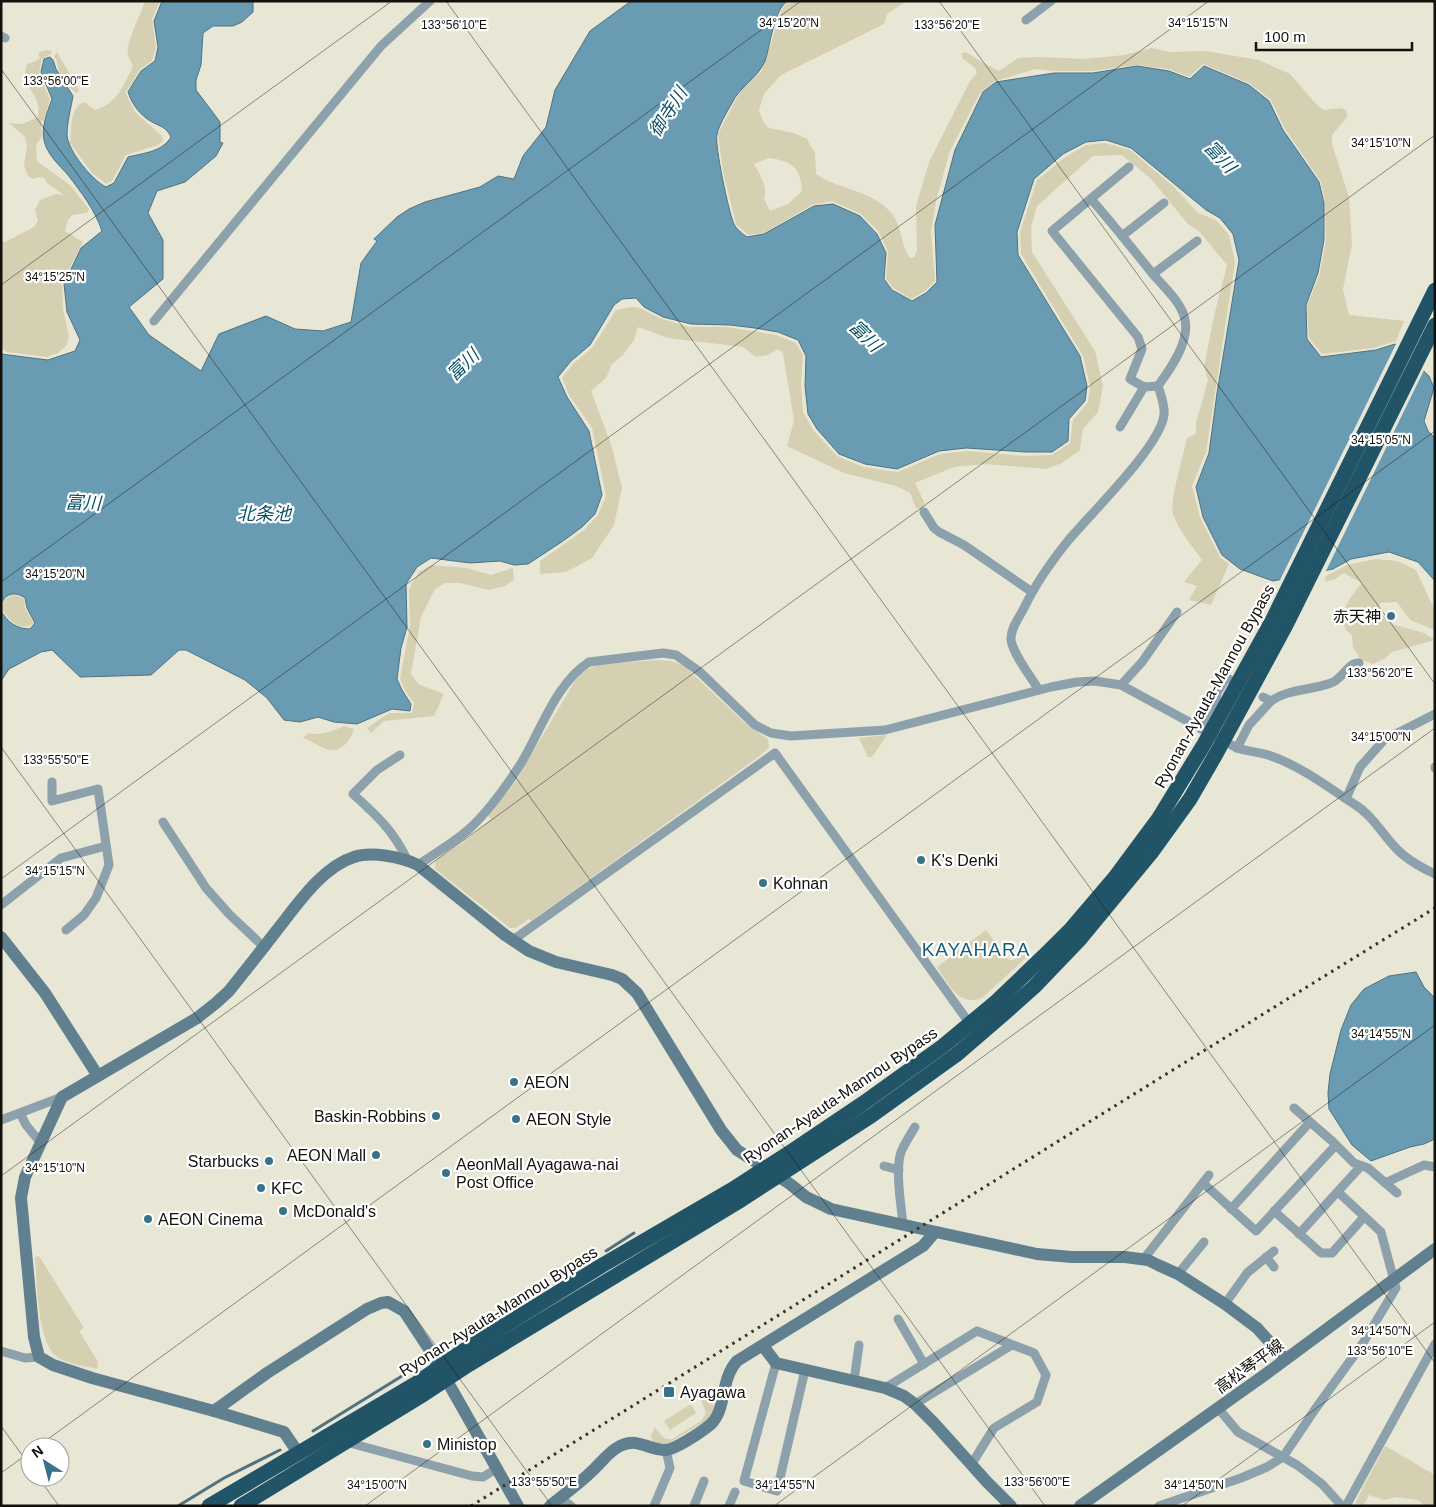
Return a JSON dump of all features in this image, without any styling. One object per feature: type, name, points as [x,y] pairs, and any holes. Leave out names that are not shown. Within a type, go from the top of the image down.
[{"type":"highway","name":"Ryonan-Ayauta-Mannou Bypass","points":[[771,1173],[970,1024],[1048,952],[1103,892],[1158,818],[1212,735],[1280,622],[1428,327],[1435,290]]},
{"type":"highway","name":"Ryonan-Ayauta-Mannou Bypass","points":[[241,1506],[346,1442],[601,1266],[871,1116],[956,1055],[1034,987],[1080,939],[1151,853],[1190,799],[1212,735]]},
{"type":"highway","name":"Ryonan-Ayauta-Mannou Bypass","points":[[209,1506],[417,1383],[443,1374]]},
{"type":"street","points":[[154,321],[376,52],[430,1]]},
{"type":"street","points":[[1026,20],[1050,1]]},
{"type":"street","points":[[1129,167],[1052,231],[1138,337],[1142,348],[1130,379],[1144,387],[1158,386]]},
{"type":"street","points":[[1091,199],[1173,298],[1185,316],[1185,334],[1181,349],[1158,386]]},
{"type":"street","points":[[1122,236],[1164,203]]},
{"type":"street","points":[[1153,274],[1197,241]]},
{"type":"street","points":[[1039,690],[1016,652],[1011,640],[1012,631],[1032,592],[1067,542],[1135,464],[1158,432],[1164,416],[1164,403],[1158,386]]},
{"type":"street","points":[[1120,427],[1144,387]]},
{"type":"street","points":[[924,512],[934,528],[939,532],[964,545],[1032,592]]},
{"type":"street","points":[[1121,685],[1142,662],[1178,612]]},
{"type":"street","points":[[1,1120],[62,1097],[197,1018],[216,1004],[229,991],[315,884],[343,862],[355,856],[370,855],[412,862],[468,830],[504,789],[568,680],[589,662],[663,653],[676,655],[700,672],[755,725],[770,733],[790,736],[885,730],[1076,682],[1095,681],[1121,685],[1237,748],[1270,755],[1295,767],[1355,804],[1375,822],[1395,847],[1408,859],[1435,874]]},
{"type":"street","points":[[1237,748],[1267,699],[1332,683],[1353,664],[1359,663]]},
{"type":"street","points":[[1212,735],[1217,694],[1226,678],[1229,679]]},
{"type":"street","points":[[1346,800],[1360,767],[1384,740],[1435,714]]},
{"type":"street","points":[[513,940],[775,753],[970,1024]]},
{"type":"street","points":[[400,755],[377,770],[353,794],[381,819],[398,840],[412,862],[513,940],[540,957],[612,975],[630,985],[649,1012],[720,1130],[738,1150],[806,1197],[831,1209],[1038,1254],[1125,1257],[1148,1260],[1178,1274],[1225,1304],[1257,1328],[1286,1359]]},
{"type":"street","points":[[52,782],[52,801],[98,789],[109,865],[96,898],[84,915],[66,930]]},
{"type":"street","points":[[163,822],[206,888],[229,914],[264,947]]},
{"type":"street","points":[[1,905],[61,858],[106,846]]},
{"type":"street","points":[[1,937],[44,993],[98,1076]]},
{"type":"street","points":[[39,1357],[34,1337],[21,1198],[25,1177],[62,1097]]},
{"type":"street","points":[[1294,1108],[1354,1163],[1368,1168],[1397,1194]]},
{"type":"street","points":[[20,1113],[26,1125],[40,1142]]},
{"type":"street","points":[[1231,1209],[1310,1122]]},
{"type":"street","points":[[903,1224],[899,1170],[901,1153],[915,1128]]},
{"type":"street","points":[[1203,1183],[1256,1231],[1336,1145]]},
{"type":"street","points":[[1385,1183],[1424,1165],[1435,1166]]},
{"type":"street","points":[[884,1166],[899,1170]]},
{"type":"street","points":[[1299,1234],[1361,1166]]},
{"type":"street","points":[[1143,1260],[1209,1175]]},
{"type":"street","points":[[1159,1506],[1241,1478],[1267,1467],[1283,1457],[1363,1343],[1396,1288],[1381,1232],[1338,1192]]},
{"type":"street","points":[[1274,1211],[1321,1253],[1332,1253],[1364,1216]]},
{"type":"street","points":[[555,1502],[620,1446],[639,1443],[666,1450],[675,1447],[710,1425],[719,1411],[727,1376],[737,1361],[923,1246],[935,1232]]},
{"type":"street","points":[[1178,1274],[1204,1242]]},
{"type":"street","name":"高松琴平線","points":[[1080,1506],[1286,1359],[1435,1249]]},
{"type":"street","points":[[1225,1304],[1247,1273],[1274,1251]]},
{"type":"street","points":[[1266,1257],[1274,1267]]},
{"type":"street","points":[[214,1411],[367,1308],[388,1302],[404,1311],[443,1374],[518,1506]]},
{"type":"street","points":[[898,1319],[924,1364]]},
{"type":"street","points":[[885,1388],[977,1331],[1034,1353],[1046,1375],[1037,1402],[994,1428],[971,1465]]},
{"type":"street","points":[[914,1404],[1012,1344]]},
{"type":"street","points":[[1346,1506],[1435,1344]]},
{"type":"street","points":[[854,1381],[858,1345]]},
{"type":"street","points":[[763,1346],[776,1363],[885,1388],[904,1396],[934,1423],[971,1465],[1012,1506]]},
{"type":"street","points":[[1,1351],[25,1358],[39,1357],[53,1365],[92,1378],[284,1432],[299,1454]]},
{"type":"street","points":[[776,1363],[744,1481],[777,1491],[805,1370]]},
{"type":"street","points":[[1218,1408],[1238,1432],[1297,1465],[1322,1484],[1342,1506]]},
{"type":"street","points":[[346,1442],[472,1476],[484,1477],[496,1469]]},
{"type":"street","points":[[654,1506],[670,1468],[666,1450]]},
{"type":"street","points":[[694,1506],[704,1481]]},
{"type":"street","points":[[729,1506],[735,1492]]},
{"type":"street","points":[[555,1502],[571,1506]]},
{"type":"shaded area","points":[[145,1],[160,1],[152,19],[156,47],[152,61],[140,69],[125,92],[135,112],[162,136],[163,141],[158,145],[126,155],[112,181],[106,184],[92,173],[70,143],[72,120],[79,105],[84,102],[95,110],[103,107],[123,87],[133,66],[128,56],[129,44]]},
{"type":"shaded area","points":[[794,1],[907,1],[887,14],[884,24],[781,75],[764,94],[759,110],[763,121],[769,128],[794,133],[807,139],[815,153],[816,174],[825,180],[866,195],[885,206],[896,220],[910,258],[914,257],[917,251],[916,206],[929,162],[970,81],[977,73],[975,68],[962,58],[962,53],[966,52],[999,71],[1018,58],[1086,59],[1124,55],[1152,48],[1171,52],[1205,51],[1259,60],[1290,74],[1318,106],[1324,110],[1340,108],[1346,110],[1347,117],[1332,135],[1332,144],[1349,197],[1352,244],[1343,289],[1349,315],[1404,321],[1396,341],[1374,348],[1322,354],[1309,338],[1307,306],[1320,273],[1326,240],[1325,203],[1321,182],[1285,129],[1271,100],[1249,83],[1203,64],[1189,77],[1169,69],[1137,65],[1093,71],[1036,69],[995,81],[980,93],[950,151],[937,197],[931,232],[935,281],[925,291],[911,299],[893,288],[886,279],[888,252],[878,231],[861,214],[832,201],[812,205],[764,233],[748,235],[736,224],[723,172],[718,134],[743,88],[762,71],[785,5]],"holes":[[[769,158],[789,163],[800,176],[802,191],[788,204],[770,211],[764,199],[763,181],[754,164]]]},
{"type":"shaded area","points":[[50,50],[52,53],[42,59],[39,73],[50,100],[44,120],[41,122],[42,136],[36,145],[37,161],[70,185],[89,209],[87,213],[72,215],[68,220],[65,231],[83,242],[62,283],[63,309],[69,336],[67,345],[58,353],[47,357],[7,352],[1,348],[1,241],[5,242],[34,227],[38,221],[35,210],[40,200],[56,194],[64,195],[48,184],[44,178],[33,179],[28,176],[24,166],[27,145],[25,137],[9,123],[23,124],[38,117],[38,103],[27,84],[25,71],[27,64],[40,58],[38,54],[42,51]]},
{"type":"shaded area","points":[[57,52],[79,90],[77,93],[69,87],[60,74],[54,56]]},
{"type":"shaded area","points":[[1105,143],[1130,150],[1172,185],[1198,213],[1216,220],[1229,235],[1235,262],[1206,452],[1192,486],[1200,517],[1220,557],[1229,564],[1211,605],[1189,600],[1197,586],[1184,582],[1202,560],[1179,526],[1172,508],[1187,438],[1196,434],[1196,423],[1208,380],[1204,367],[1227,265],[1199,231],[1188,224],[1151,179],[1122,155],[1093,156],[1037,206],[1031,227],[1032,252],[1095,351],[1103,386],[1098,412],[1083,429],[1080,450],[1062,463],[1046,469],[985,464],[954,467],[915,483],[925,504],[922,509],[916,508],[910,493],[896,486],[844,473],[787,446],[794,421],[783,353],[778,349],[768,355],[756,357],[743,347],[668,338],[638,327],[634,340],[623,355],[612,364],[606,378],[591,391],[611,444],[622,488],[614,525],[592,558],[566,572],[540,574],[540,561],[584,530],[598,515],[606,496],[592,428],[569,395],[562,378],[573,364],[592,348],[616,310],[632,307],[640,308],[659,318],[689,327],[727,327],[776,335],[796,343],[803,355],[801,385],[803,412],[814,431],[837,456],[863,467],[898,472],[940,454],[967,451],[1024,456],[1052,455],[1070,443],[1073,420],[1088,402],[1090,386],[1083,356],[1021,254],[1020,232],[1037,180],[1064,158],[1086,145]]},
{"type":"shaded area","points":[[1376,559],[1397,561],[1416,570],[1435,611],[1435,630],[1410,620],[1397,602],[1380,603],[1378,610],[1392,624],[1424,633],[1435,640],[1392,652],[1384,659],[1373,664],[1360,659],[1353,647],[1352,635],[1345,629],[1345,609],[1353,594],[1362,583],[1344,573],[1335,579],[1324,582],[1326,576],[1347,565]]},
{"type":"shaded area","points":[[431,565],[467,568],[491,575],[513,568],[514,580],[505,586],[489,590],[460,583],[445,583],[435,589],[421,617],[411,674],[418,684],[444,694],[434,716],[384,721],[371,733],[367,728],[389,713],[412,713],[414,703],[404,689],[400,678],[410,626],[409,589],[419,572]]},
{"type":"shaded area","points":[[12,595],[24,599],[25,608],[34,623],[24,627],[19,626],[7,617],[1,608],[4,600]]},
{"type":"shaded area","points":[[654,660],[670,661],[683,665],[745,723],[768,739],[769,748],[531,921],[529,919],[516,928],[510,928],[435,869],[436,860],[461,844],[491,819],[487,815],[516,781],[576,679],[586,670],[598,665]]},
{"type":"shaded area","points":[[344,726],[354,729],[348,741],[338,749],[329,750],[303,738],[308,733],[322,733]]},
{"type":"shaded area","points":[[887,735],[872,757],[868,757],[859,738]]},
{"type":"shaded area","points":[[986,930],[1009,960],[1024,954],[1028,956],[982,998],[974,1000],[960,997],[950,987],[937,967]]},
{"type":"shaded area","points":[[39,1256],[84,1328],[79,1331],[98,1362],[97,1369],[66,1361],[57,1357],[50,1349],[45,1339],[39,1311],[35,1257]]},
{"type":"shaded area","points":[[701,1400],[712,1402],[714,1408],[707,1420],[669,1443],[653,1442],[651,1436],[655,1427],[664,1437],[672,1439],[701,1421],[706,1413]]},
{"type":"shaded area","points":[[691,1404],[696,1413],[670,1430],[664,1421]]},
{"type":"shaded area","points":[[1385,1446],[1435,1475],[1435,1506],[1425,1506],[1418,1500],[1396,1497],[1385,1500],[1369,1495],[1363,1506],[1355,1503]]},
{"type":"water","name":"北条池","points":[[162,1],[253,1],[253,12],[242,22],[233,26],[213,26],[203,33],[201,65],[196,80],[196,90],[220,122],[220,142],[223,143],[216,156],[185,182],[157,191],[148,213],[163,240],[163,279],[129,307],[149,335],[201,371],[219,334],[266,316],[295,329],[323,331],[351,322],[361,263],[377,241],[374,239],[397,217],[425,202],[480,187],[498,176],[514,179],[523,156],[546,127],[555,90],[590,31],[631,1],[788,1],[779,11],[762,67],[735,97],[717,134],[722,179],[734,224],[747,237],[764,234],[814,206],[833,204],[860,216],[877,234],[886,253],[884,279],[892,290],[912,301],[926,293],[937,282],[935,225],[955,150],[983,92],[996,82],[1054,73],[1093,73],[1137,66],[1169,71],[1190,79],[1204,66],[1249,85],[1269,101],[1283,130],[1319,182],[1324,203],[1324,240],[1318,273],[1306,305],[1307,339],[1321,357],[1376,350],[1395,344],[1429,376],[1434,388],[1424,421],[1428,431],[1435,438],[1435,581],[1418,562],[1389,552],[1351,559],[1333,569],[1273,581],[1240,569],[1222,555],[1203,517],[1196,487],[1209,453],[1239,260],[1233,234],[1220,218],[1206,210],[1131,148],[1106,140],[1086,142],[1063,154],[1034,179],[1017,232],[1018,255],[1080,356],[1087,386],[1085,401],[1069,419],[1068,441],[1052,452],[966,448],[939,451],[897,469],[865,464],[839,454],[817,429],[808,414],[805,386],[806,356],[798,340],[778,332],[755,328],[691,324],[663,317],[644,307],[636,298],[622,299],[614,305],[590,345],[571,361],[558,377],[567,397],[589,431],[602,495],[595,514],[582,527],[528,564],[514,565],[500,561],[470,563],[431,558],[417,567],[406,584],[407,627],[401,648],[397,679],[411,704],[410,711],[392,709],[357,724],[334,722],[318,717],[300,722],[284,720],[267,698],[245,680],[186,650],[179,650],[151,675],[80,677],[52,650],[41,652],[9,669],[1,681],[1,611],[10,622],[21,628],[30,629],[35,623],[27,608],[25,598],[18,594],[8,595],[1,604],[1,354],[48,360],[75,351],[80,340],[67,312],[64,284],[81,248],[102,231],[96,216],[87,202],[68,175],[52,157],[45,144],[43,133],[46,115],[52,99],[41,72],[44,59],[50,57],[53,60],[56,69],[73,96],[68,120],[68,142],[76,157],[88,172],[106,187],[114,183],[128,157],[158,149],[171,137],[164,128],[140,113],[128,92],[141,71],[155,61],[158,47],[154,21]]},
{"type":"water","points":[[1416,972],[1424,987],[1435,998],[1435,1139],[1371,1161],[1352,1145],[1329,1109],[1330,1074],[1341,1030],[1351,1005],[1364,989],[1389,976]]},
{"type":"pier","points":[[1397,342],[1425,368],[1325,573],[1279,582]]},
{"type":"waterway","points":[[606,1251],[634,1233]]},
{"type":"waterway","points":[[453,1334],[466,1336],[519,1303]]},
{"type":"waterway","points":[[313,1431],[402,1376]]},
{"type":"waterway","points":[[178,1506],[224,1478],[280,1450]]},
{"type":"railway","points":[[471,1506],[1435,908]]},
{"type":"place","name":"赤天神","points":[[1391,616]]},
{"type":"place","name":"K's Denki","points":[[921,860]]},
{"type":"place","name":"Kohnan","points":[[763,883]]},
{"type":"place","name":"AEON","points":[[514,1082]]},
{"type":"place","name":"Baskin-Robbins","points":[[436,1116]]},
{"type":"place","name":"AEON Style","points":[[516,1119]]},
{"type":"place","name":"AEON Mall","points":[[376,1155]]},
{"type":"place","name":"Starbucks","points":[[269,1161]]},
{"type":"place","name":"AeonMall Ayagawa-nai Post Office","points":[[446,1173]]},
{"type":"place","name":"KFC","points":[[261,1188]]},
{"type":"place","name":"McDonald's","points":[[283,1211]]},
{"type":"place","name":"AEON Cinema","points":[[148,1219]]},
{"type":"place","name":"Ayagawa","points":[[669,1392]]},
{"type":"place","name":"Ministop","points":[[427,1444]]},
{"type":"district","name":"KAYAHARA","points":[[976,949]]},
{"type":"water label","name":"御寺川","points":[[668,112]]},
{"type":"water label","name":"富川","points":[[1220,157]]},
{"type":"water label","name":"富川","points":[[865,336]]},
{"type":"water label","name":"富川","points":[[463,365]]},
{"type":"water label","name":"富川","points":[[83,503]]}]
